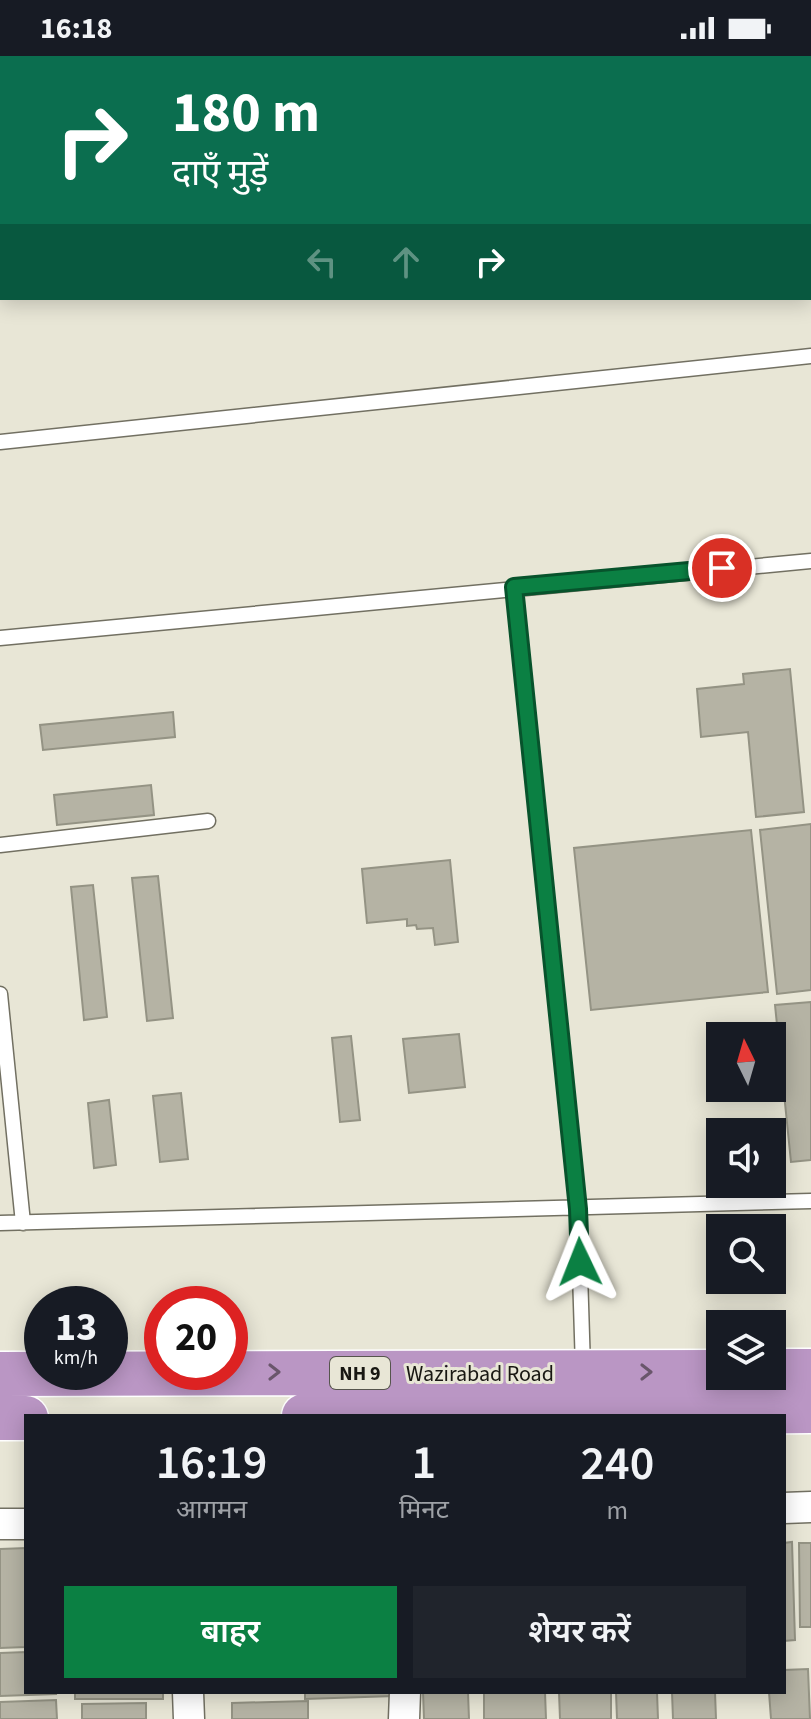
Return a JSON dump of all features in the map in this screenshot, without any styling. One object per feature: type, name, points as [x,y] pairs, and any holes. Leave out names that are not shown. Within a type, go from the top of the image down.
[{"type":"highway","points":[[786,1371],[811,1371]]},
{"type":"highway","name":"Wazirabad Road","points":[[0,1374],[706,1372]]},
{"type":"highway","name":"Wazirabad Road","points":[[507,1414],[811,1411]]},
{"type":"highway","points":[[0,1418],[24,1418]]},
{"type":"street","points":[[786,1508],[811,1507]]},
{"type":"street","points":[[0,1524],[24,1524]]},
{"type":"street","points":[[188,1694],[189,1719]]},
{"type":"street","points":[[404,1719],[405,1694]]},
{"type":"lane","points":[[0,442],[811,356]]},
{"type":"lane","points":[[0,638],[811,561]]},
{"type":"lane","points":[[514,587],[578,1209],[583,1373]]},
{"type":"lane","points":[[0,845],[208,821]]},
{"type":"lane","points":[[0,994],[23,1223]]},
{"type":"lane","points":[[0,1223],[811,1201]]},
{"type":"building","points":[[790,669],[804,812],[756,817],[748,732],[701,737],[697,689],[744,684],[743,674]]},
{"type":"building","points":[[173,712],[175,737],[43,750],[40,725]]},
{"type":"building","points":[[151,785],[154,815],[57,825],[54,795]]},
{"type":"building","points":[[811,824],[811,990],[777,994],[760,830]]},
{"type":"building","points":[[751,830],[768,992],[591,1010],[574,848]]},
{"type":"building","points":[[450,860],[458,942],[435,945],[433,928],[407,926],[407,919],[367,923],[362,869]]},
{"type":"building","points":[[158,876],[173,1018],[147,1021],[132,878]]},
{"type":"building","points":[[93,885],[107,1017],[84,1020],[71,887]]},
{"type":"building","points":[[811,1002],[811,1160],[791,1162],[785,1102],[786,1022],[777,1022],[775,1005]]},
{"type":"building","points":[[459,1034],[465,1087],[409,1093],[403,1039]]},
{"type":"building","points":[[351,1036],[360,1120],[340,1122],[332,1038]]},
{"type":"building","points":[[181,1093],[188,1159],[160,1162],[153,1096]]},
{"type":"building","points":[[109,1100],[116,1165],[94,1168],[88,1103]]},
{"type":"building","points":[[792,1542],[795,1640],[786,1641],[786,1543]]},
{"type":"building","points":[[799,1543],[811,1543],[811,1627],[800,1627]]},
{"type":"building","points":[[24,1548],[24,1647],[0,1648],[0,1549]]},
{"type":"building","points":[[24,1652],[24,1694],[57,1694],[0,1696],[0,1653]]},
{"type":"building","points":[[808,1669],[810,1719],[771,1719],[769,1694],[786,1694],[786,1670]]},
{"type":"building","points":[[75,1694],[163,1694],[163,1699],[75,1699]]},
{"type":"building","points":[[305,1694],[394,1696],[305,1699]]},
{"type":"building","points":[[423,1694],[468,1694],[469,1719],[424,1719]]},
{"type":"building","points":[[484,1694],[545,1694],[546,1719],[484,1719]]},
{"type":"building","points":[[559,1694],[611,1694],[611,1719],[560,1719]]},
{"type":"building","points":[[616,1694],[657,1694],[658,1719],[617,1719]]},
{"type":"building","points":[[672,1694],[715,1694],[716,1719],[673,1719]]},
{"type":"building","points":[[56,1700],[57,1719],[0,1719],[0,1702]]},
{"type":"building","points":[[308,1701],[308,1719],[232,1719],[232,1703]]},
{"type":"building","points":[[146,1703],[146,1719],[82,1719],[82,1704]]},
{"type":"route","points":[[580,1262],[578,1209],[514,587],[722,568]]}]
